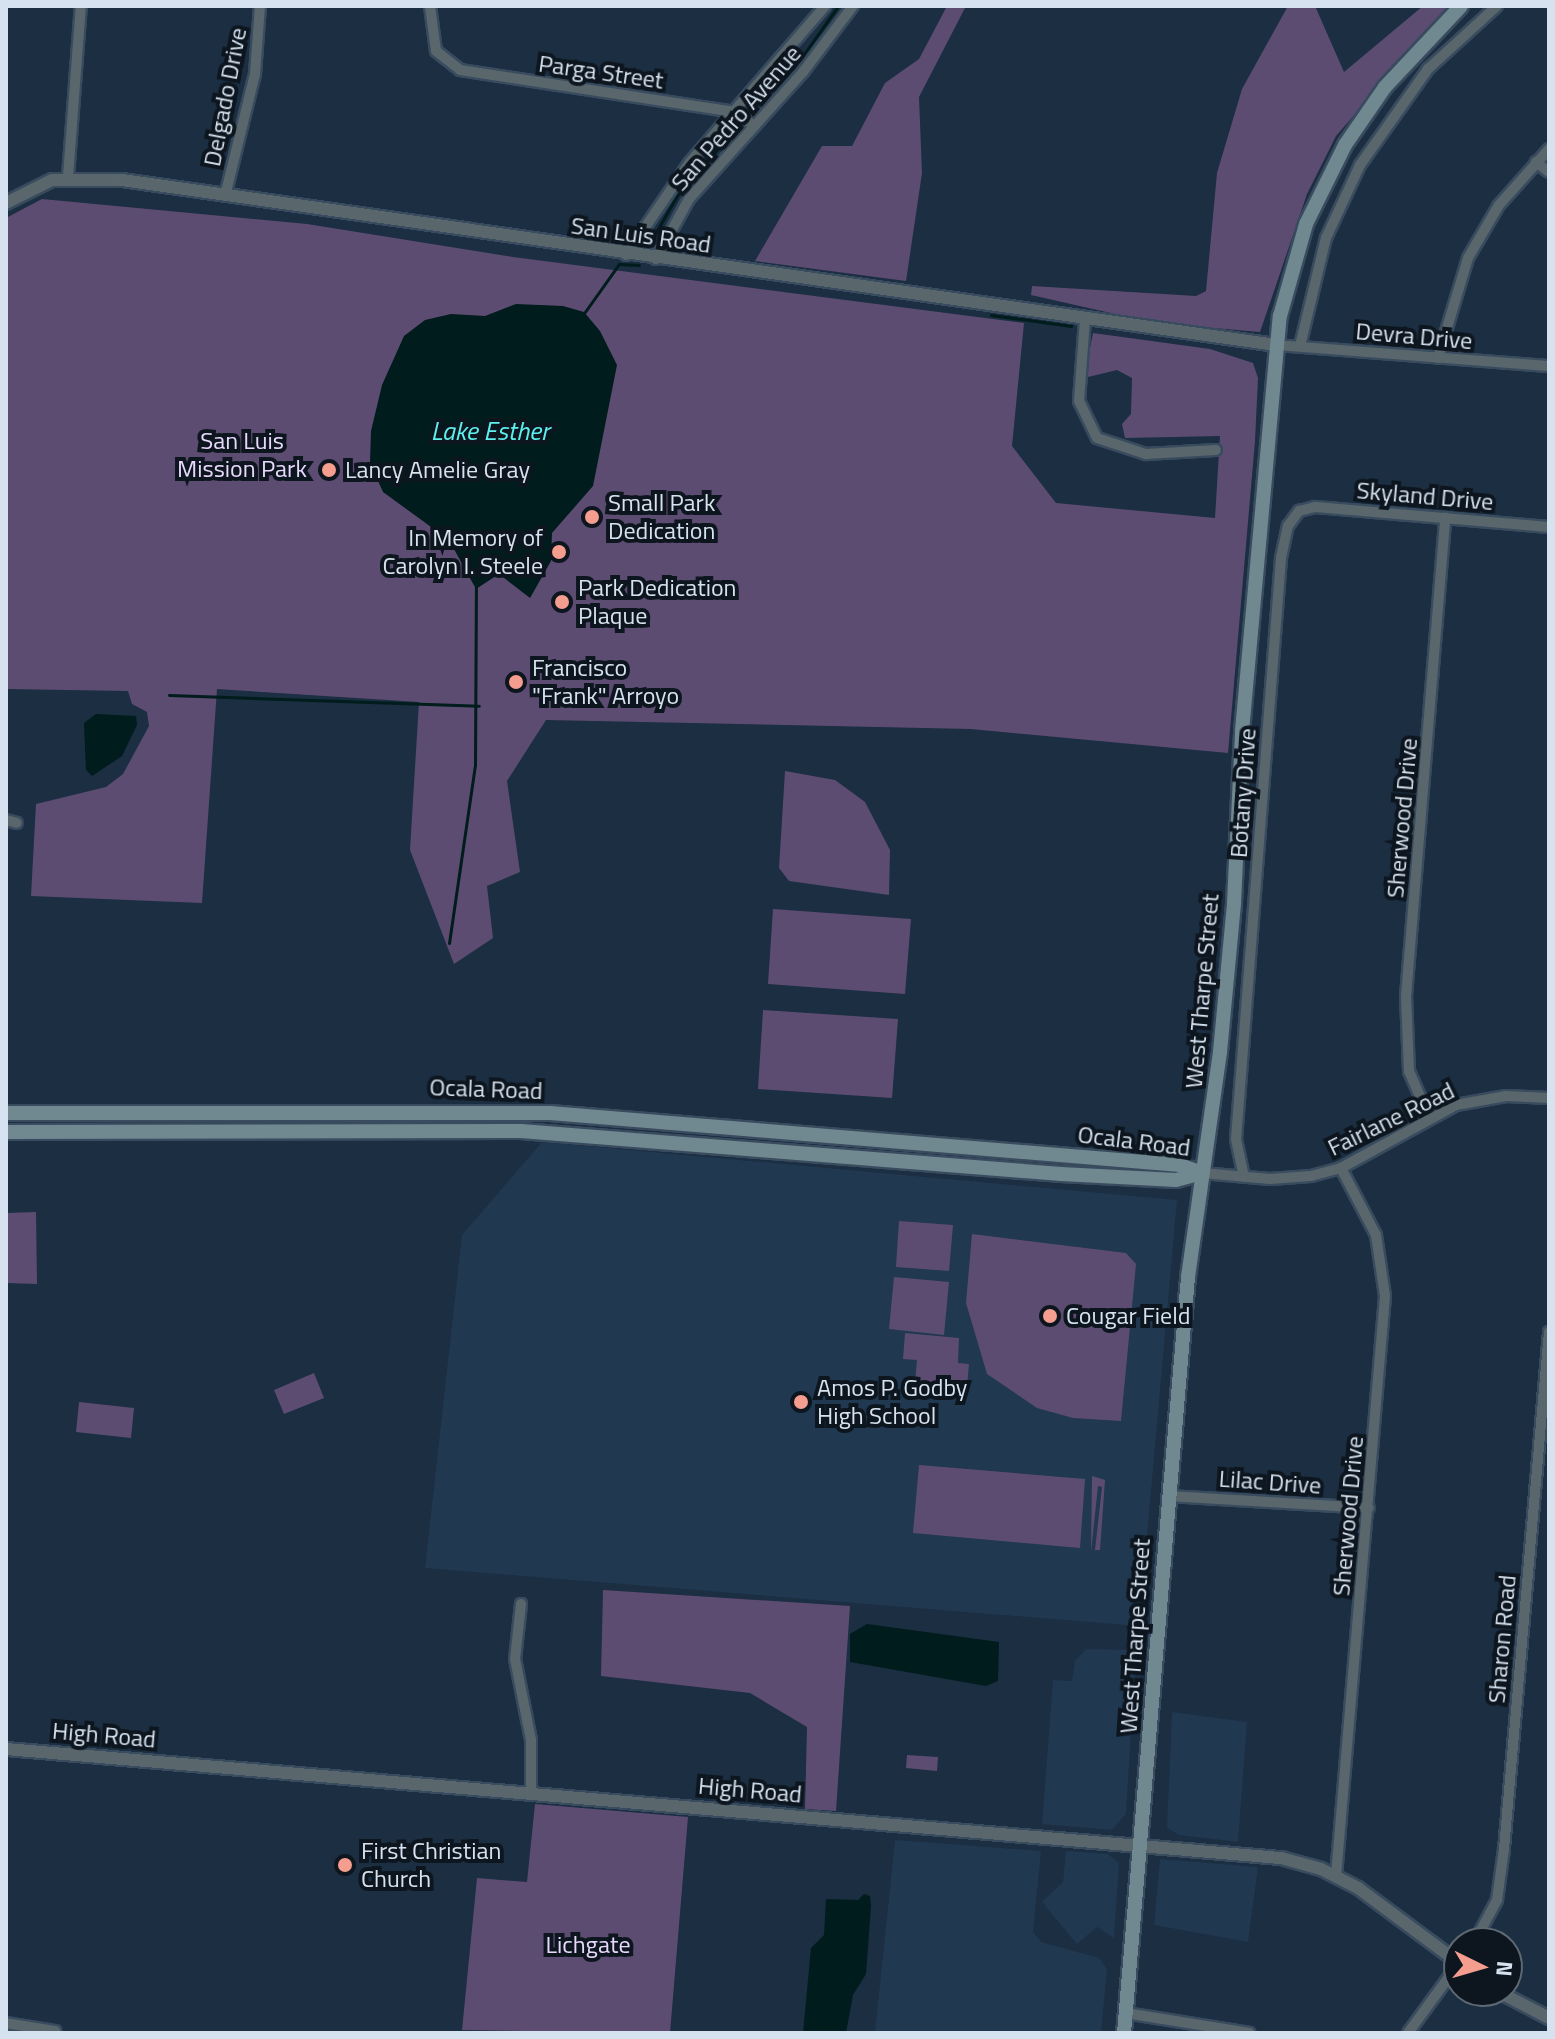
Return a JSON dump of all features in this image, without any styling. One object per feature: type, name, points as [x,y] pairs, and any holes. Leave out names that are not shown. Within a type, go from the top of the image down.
[{"type":"main road","name":"West Tharpe Street","points":[[1124,2033],[1169,1496],[1232,917],[1242,731],[1276,345],[1302,235],[1345,145],[1385,87],[1461,6]]},
{"type":"main road","points":[[174,1129],[175,1110]]},
{"type":"main road","points":[[337,1110],[338,1128]]},
{"type":"main road","points":[[355,1110],[355,1128]]},
{"type":"main road","name":"Ocala Road","points":[[6,1113],[485,1111],[629,1118],[1180,1165],[1202,1173]]},
{"type":"main road","points":[[475,1130],[485,1111]]},
{"type":"main road","points":[[628,1137],[629,1118]]},
{"type":"main road","points":[[652,1139],[654,1120]]},
{"type":"main road","name":"Ocala Road","points":[[6,1132],[338,1128],[475,1130],[628,1137],[989,1168],[1176,1180],[1202,1173]]},
{"type":"main road","points":[[989,1168],[991,1149]]},
{"type":"street","points":[[68,177],[81,6]]},
{"type":"street","name":"Delgado Drive","points":[[225,196],[255,74],[260,6]]},
{"type":"street","name":"Parga Street","points":[[430,6],[432,40],[440,59],[476,75],[735,112],[754,126]]},
{"type":"street","name":"San Pedro Avenue","points":[[626,255],[673,184],[825,6]]},
{"type":"street","name":"San Pedro Avenue","points":[[656,259],[689,199],[835,34],[853,6]]},
{"type":"street","points":[[1300,346],[1326,238],[1360,165],[1428,69],[1497,6]]},
{"type":"street","points":[[1438,358],[1468,258],[1499,205],[1549,149]]},
{"type":"street","points":[[1536,162],[1549,172]]},
{"type":"street","name":"San Luis Road","points":[[6,203],[68,177],[225,196],[1276,345]]},
{"type":"street","points":[[1085,319],[1079,401],[1097,438],[1146,454],[1216,450]]},
{"type":"street","name":"Devra Drive","points":[[1276,345],[1549,366]]},
{"type":"street","name":"Skyland Drive","points":[[1299,511],[1315,507],[1549,527]]},
{"type":"street","name":"Botany Drive","points":[[1244,1177],[1236,1139],[1281,558],[1288,526],[1299,511]]},
{"type":"street","name":"Sherwood Drive","points":[[1429,1117],[1409,1071],[1406,996],[1445,518]]},
{"type":"street","name":"Fairlane Road","points":[[1202,1173],[1296,1178],[1341,1168],[1429,1117],[1485,1098],[1549,1098]]},
{"type":"street","name":"Sherwood Drive","points":[[1336,1876],[1369,1508],[1385,1274],[1376,1235],[1341,1168]]},
{"type":"street","name":"Sharon Road","points":[[1483,1927],[1497,1900],[1504,1849],[1549,1332]]},
{"type":"street","name":"Lilac Drive","points":[[1169,1496],[1369,1508]]},
{"type":"street","points":[[521,1604],[515,1659],[531,1740],[531,1794]]},
{"type":"street","name":"High Road","points":[[6,1749],[1281,1858],[1336,1876],[1443,1952]]},
{"type":"street","points":[[1408,2033],[1443,1985]]},
{"type":"street","points":[[1523,2004],[1549,2018]]},
{"type":"street","points":[[1126,2013],[1249,2033]]},
{"type":"street","points":[[6,2023],[55,2031]]},
{"type":"shaded area","name":"Amos P. Godby High School","points":[[542,1142],[1177,1200],[1139,1626],[425,1568],[462,1235]]},
{"type":"shaded area","points":[[1086,1649],[1136,1650],[1126,1814],[1112,1830],[1042,1824],[1053,1680],[1072,1681],[1075,1661]]},
{"type":"shaded area","points":[[1172,1712],[1247,1722],[1238,1842],[1179,1835],[1167,1828]]},
{"type":"shaded area","points":[[895,1840],[1041,1851],[1033,1932],[1041,1942],[1099,1958],[1107,1969],[1101,2033],[875,2032]]},
{"type":"shaded area","points":[[1066,1851],[1108,1854],[1119,1863],[1114,1938],[1097,1927],[1077,1944],[1042,1902],[1063,1882]]},
{"type":"shaded area","points":[[1160,1859],[1258,1867],[1248,1942],[1154,1925]]},
{"type":"green space","points":[[947,6],[966,6],[919,97],[922,173],[906,281],[755,261],[822,146],[852,146],[885,83],[919,59]]},
{"type":"green space","points":[[1288,6],[1315,6],[1344,72],[1423,6],[1449,6],[1336,136],[1307,194],[1260,332],[1155,323],[1031,295],[1032,286],[1196,296],[1206,291],[1217,173],[1242,89]]},
{"type":"green space","name":"San Luis Mission Park","points":[[42,199],[307,224],[513,257],[1024,323],[1012,446],[1056,503],[1215,518],[1220,436],[1125,438],[1122,424],[1131,414],[1132,378],[1117,370],[1084,378],[1093,333],[1210,349],[1253,363],[1258,378],[1255,441],[1228,753],[971,729],[546,720],[507,781],[520,872],[487,886],[493,938],[454,964],[410,850],[419,702],[217,689],[202,903],[31,896],[36,804],[106,787],[123,774],[149,726],[147,712],[132,704],[128,691],[6,689],[6,218]]},
{"type":"green space","points":[[785,771],[835,780],[865,802],[890,850],[889,895],[789,881],[779,868]]},
{"type":"green space","points":[[773,909],[911,919],[905,994],[768,984]]},
{"type":"green space","points":[[763,1010],[898,1019],[892,1098],[758,1089]]},
{"type":"green space","points":[[36,1212],[37,1284],[6,1283],[6,1213]]},
{"type":"green space","points":[[899,1221],[953,1225],[949,1271],[896,1267]]},
{"type":"green space","name":"Cougar Field","points":[[972,1234],[1126,1253],[1136,1264],[1121,1421],[1073,1418],[1037,1408],[987,1374],[966,1303]]},
{"type":"green space","points":[[894,1277],[949,1282],[944,1335],[889,1329]]},
{"type":"green space","points":[[905,1333],[959,1338],[958,1363],[969,1364],[967,1387],[915,1383],[917,1360],[903,1359]]},
{"type":"green space","points":[[314,1373],[324,1398],[284,1414],[274,1390]]},
{"type":"green space","points":[[79,1402],[134,1408],[131,1438],[76,1432]]},
{"type":"green space","points":[[919,1465],[1085,1479],[1080,1548],[913,1533]]},
{"type":"green space","points":[[1092,1476],[1105,1480],[1100,1550],[1095,1550],[1102,1487],[1098,1486],[1091,1552]]},
{"type":"green space","points":[[603,1590],[850,1606],[836,1811],[805,1809],[807,1727],[750,1693],[601,1676]]},
{"type":"green space","points":[[907,1755],[938,1757],[937,1771],[906,1768]]},
{"type":"green space","name":"Lichgate","points":[[535,1804],[688,1817],[670,2033],[462,2030],[477,1878],[527,1882]]},
{"type":"water","name":"Lake Esther","points":[[516,304],[563,306],[584,312],[600,331],[617,365],[593,486],[552,533],[551,561],[530,598],[499,574],[476,589],[449,540],[383,492],[370,463],[371,431],[382,385],[404,336],[425,320],[451,314],[485,316]]},
{"type":"water","points":[[96,714],[136,716],[137,725],[122,756],[92,776],[86,770],[84,723]]},
{"type":"water","points":[[867,1624],[999,1642],[998,1681],[986,1686],[850,1662],[850,1634]]},
{"type":"water","points":[[864,1894],[870,1896],[871,1906],[866,1974],[853,1995],[846,2033],[803,2033],[811,1948],[824,1935],[826,1899],[858,1900]]},
{"type":"waterway","points":[[749,112],[804,54],[838,6]]},
{"type":"waterway","points":[[648,246],[678,194],[741,122]]},
{"type":"waterway","points":[[582,316],[619,264],[639,265]]},
{"type":"waterway","points":[[991,315],[1071,326]]},
{"type":"waterway","points":[[449,943],[475,765],[476,587]]},
{"type":"waterway","points":[[169,695],[479,706]]},
{"type":"place","name":"Lancy Amelie Gray","points":[[329,470]]},
{"type":"place","name":"Small Park Dedication","points":[[592,517]]},
{"type":"place","name":"In Memory of Carolyn I. Steele","points":[[559,552]]},
{"type":"place","name":"Park Dedication Plaque","points":[[562,602]]},
{"type":"place","name":"Francisco \"Frank\" Arroyo","points":[[516,682]]},
{"type":"place","name":"Cougar Field","points":[[1050,1316]]},
{"type":"place","name":"Amos P. Godby High School","points":[[801,1402]]},
{"type":"place","name":"First Christian Church","points":[[345,1865]]}]
